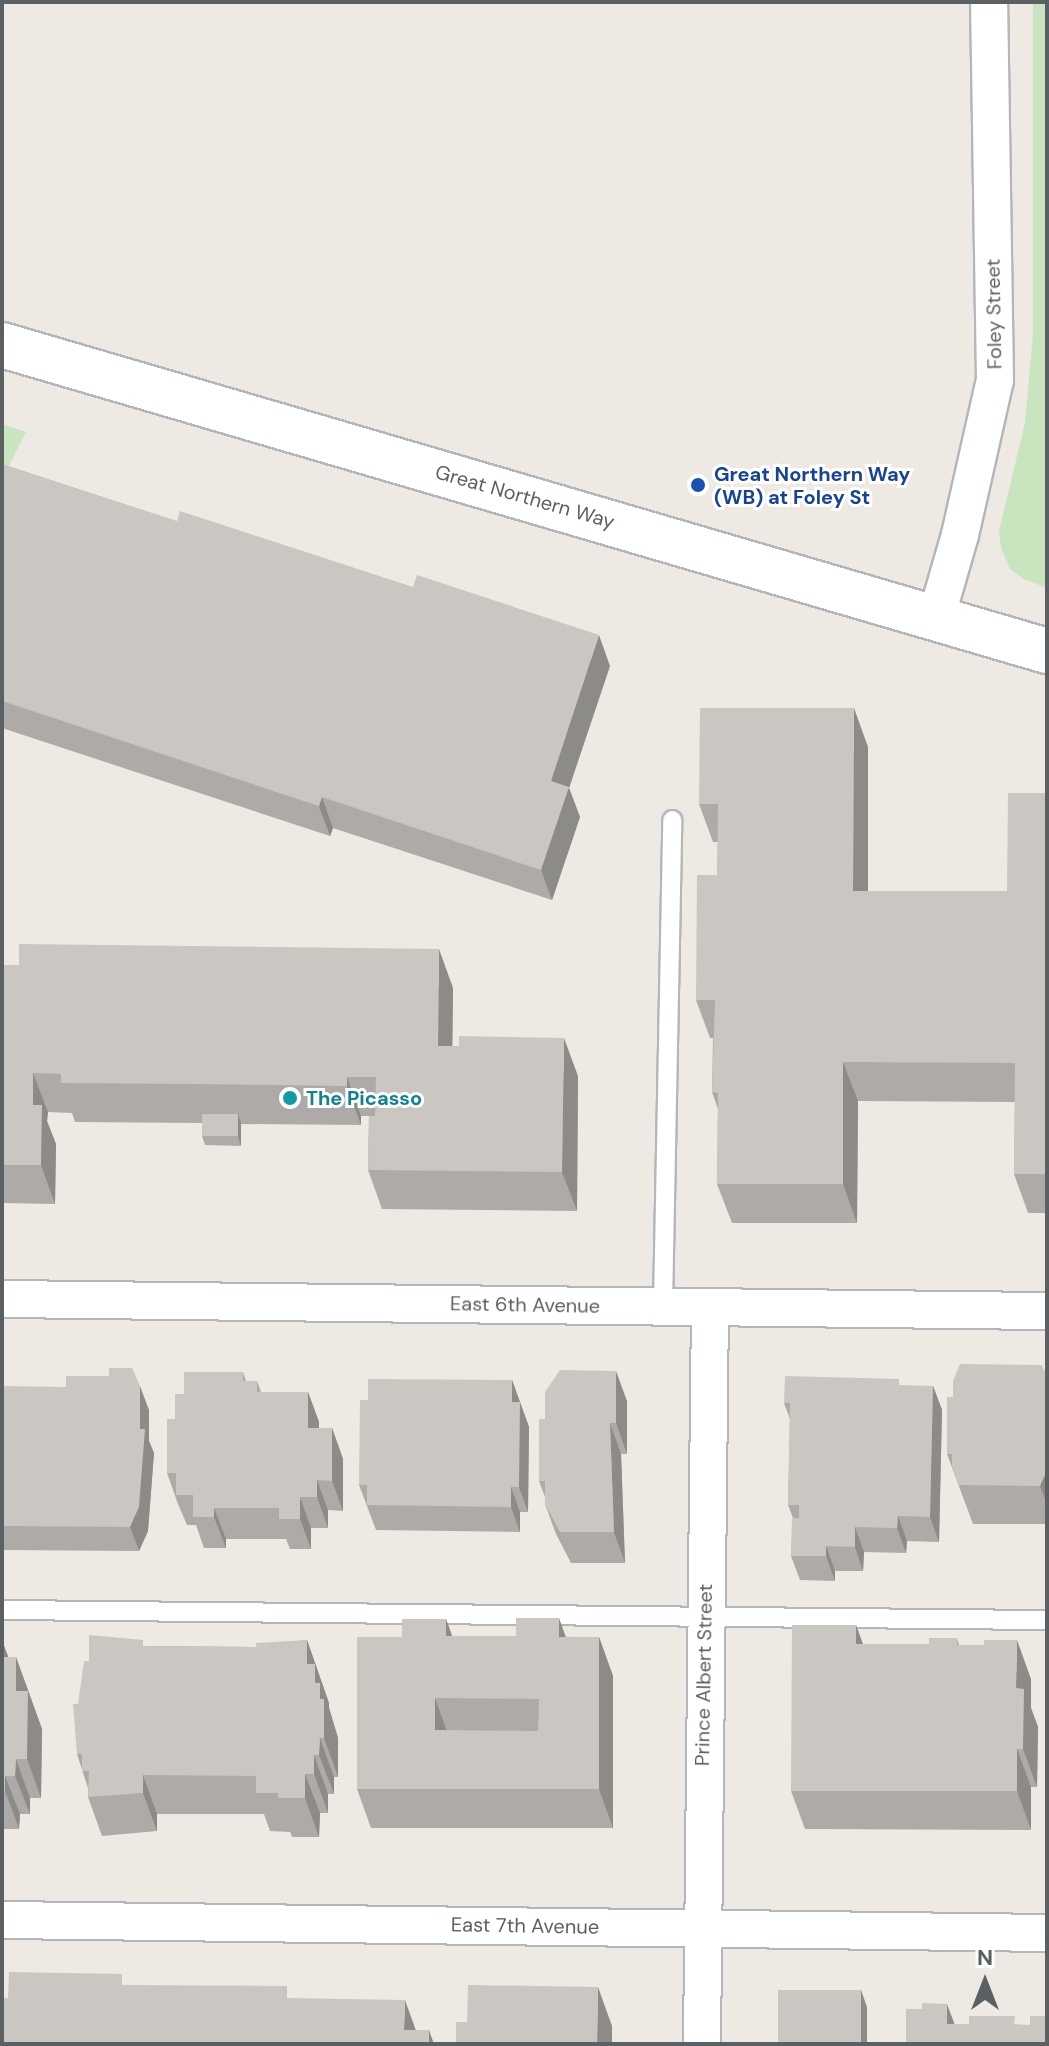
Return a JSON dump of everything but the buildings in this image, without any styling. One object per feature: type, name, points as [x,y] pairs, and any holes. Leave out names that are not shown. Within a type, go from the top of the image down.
[{"type":"main road","name":"Great Northern Way","points":[[2,345],[1047,651]]},
{"type":"street","name":"Foley Street","points":[[936,618],[960,535],[995,380],[989,2]]},
{"type":"street","name":"East 6th Avenue","points":[[2,1299],[1047,1311]]},
{"type":"street","name":"Prince Albert Street","points":[[702,2044],[710,1307]]},
{"type":"street","name":"East 7th Avenue","points":[[2,1920],[1047,1933]]},
{"type":"lane","points":[[663,1306],[672,820]]},
{"type":"lane","points":[[2,1610],[1047,1620]]},
{"type":"green space","points":[[1033,2],[1047,2],[1047,588],[1024,579],[1010,569],[1001,548],[999,531],[1025,423],[1033,334]]},
{"type":"green space","points":[[2,424],[26,432],[2,479]]},
{"type":"place","name":"Great Northern Way (WB) at Foley St","points":[[698,485]]},
{"type":"place","name":"The Picasso","points":[[290,1098]]}]
